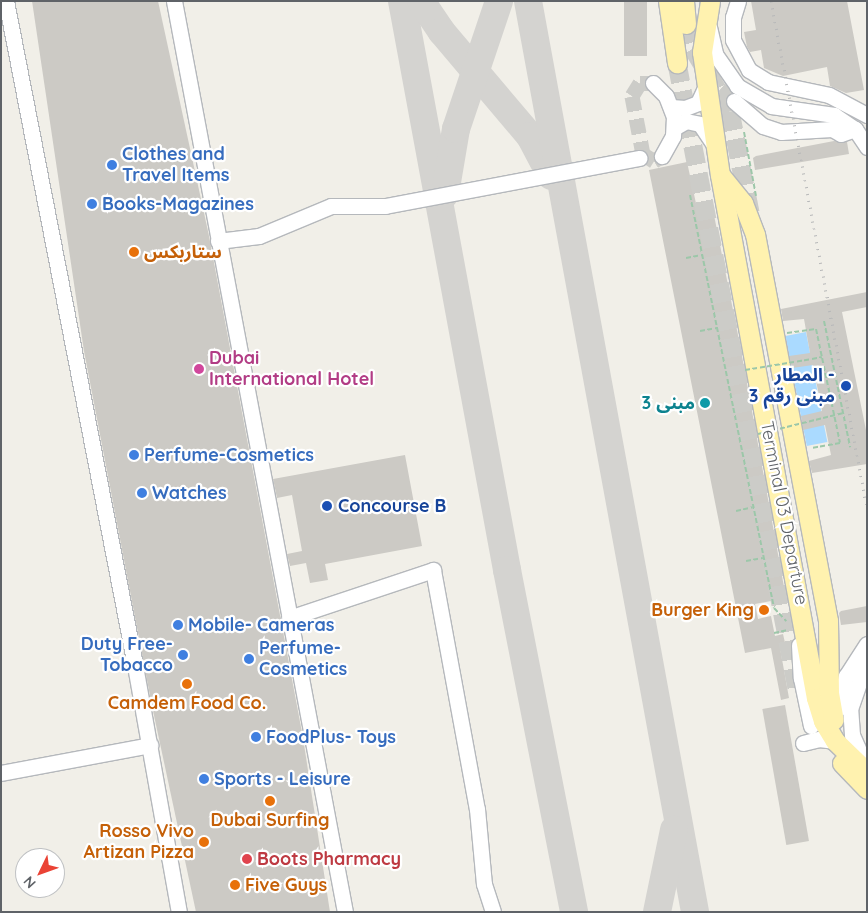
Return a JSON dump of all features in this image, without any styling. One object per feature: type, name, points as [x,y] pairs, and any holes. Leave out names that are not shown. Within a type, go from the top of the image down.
[{"type":"main road","points":[[677,63],[671,14],[684,1]]},
{"type":"main road","name":"Terminal 03 Departure","points":[[709,7],[702,52],[720,175],[789,542],[808,728],[836,747],[864,774]]},
{"type":"main road","points":[[720,175],[744,203],[755,234],[828,621],[830,707],[842,739],[864,774]]},
{"type":"lane","points":[[6,1],[150,745],[179,912]]},
{"type":"lane","points":[[174,1],[345,912]]},
{"type":"lane","points":[[738,1],[733,18],[733,40],[749,70],[768,82],[829,95],[867,115]]},
{"type":"lane","points":[[709,7],[715,54],[737,86],[771,106],[822,111],[867,147]]},
{"type":"lane","points":[[653,83],[671,107],[674,128],[662,156]]},
{"type":"lane","points":[[671,107],[692,106],[702,98],[707,84]]},
{"type":"lane","points":[[734,102],[772,130],[790,132],[832,128],[848,132]]},
{"type":"lane","points":[[674,128],[686,122],[700,124],[717,152]]},
{"type":"lane","points":[[218,242],[259,236],[331,206],[404,203],[640,158]]},
{"type":"lane","points":[[290,618],[361,589],[433,570],[477,809],[484,884],[494,912]]},
{"type":"lane","points":[[864,774],[844,709],[846,676],[867,644]]},
{"type":"lane","points":[[844,709],[867,660]]},
{"type":"lane","points":[[844,709],[867,682]]},
{"type":"lane","points":[[808,728],[819,739],[836,747]]},
{"type":"lane","points":[[1,773],[150,745]]},
{"type":"path","points":[[690,195],[774,608],[786,620],[790,639]]},
{"type":"path","points":[[686,258],[702,255]]},
{"type":"path","points":[[824,321],[850,447]]},
{"type":"path","points":[[700,332],[717,328]]},
{"type":"path","points":[[782,334],[816,329],[840,443],[803,449]]},
{"type":"path","points":[[745,370],[822,357]]},
{"type":"path","points":[[758,434],[843,413]]},
{"type":"path","points":[[736,511],[753,508]]},
{"type":"path","points":[[746,561],[764,558]]},
{"type":"path","points":[[774,634],[788,630]]},
{"type":"water","points":[[806,332],[827,442],[807,446],[785,336]]},
{"type":"building","points":[[32,1],[158,1],[209,236],[303,738],[330,912],[196,912],[152,706],[84,351]]},
{"type":"building","points":[[624,1],[647,1],[647,56],[624,56]]},
{"type":"building","points":[[751,1],[847,1],[864,90],[846,93],[830,86],[827,67],[783,76],[764,68],[761,50],[750,52],[744,32],[756,30]]},
{"type":"building","points":[[834,141],[847,142],[849,154],[755,170],[753,158],[756,156]]},
{"type":"building","points":[[687,162],[697,208],[712,205],[740,345],[786,598],[755,604],[758,619],[771,616],[775,636],[783,634],[786,647],[780,648],[789,698],[781,700],[771,648],[745,653],[649,170]]},
{"type":"building","points":[[867,292],[867,307],[842,312],[867,435],[867,464],[812,473],[809,461],[831,455],[825,425],[803,430],[801,416],[822,411],[813,365],[792,368],[789,356],[810,353],[804,319],[783,321],[781,309]]},
{"type":"building","points":[[405,455],[422,546],[325,564],[328,580],[310,583],[306,563],[290,566],[287,554],[302,551],[292,495],[277,498],[273,479]]},
{"type":"building","points":[[867,606],[867,622],[841,625],[839,613],[841,611]]},
{"type":"building","points":[[785,705],[809,841],[786,845],[762,709]]},
{"type":"taxiway","points":[[402,1],[507,570],[574,912]]},
{"type":"taxiway","points":[[421,1],[442,32],[530,136],[551,176]]},
{"type":"taxiway","points":[[445,194],[456,129],[499,1]]},
{"type":"taxiway","points":[[528,1],[695,912]]},
{"type":"taxiway","points":[[657,912],[674,830]]},
{"type":"tunnel","points":[[686,24],[693,48],[730,111],[751,217]]},
{"type":"tunnel","points":[[677,63],[798,693]]},
{"type":"tunnel","points":[[653,83],[640,83],[632,96],[643,154],[654,161],[662,156]]},
{"type":"tunnel","points":[[720,89],[734,101]]},
{"type":"railway","points":[[771,1],[867,508]]},
{"type":"place","name":"Clothes and Travel Items","points":[[112,165]]},
{"type":"place","name":"Books-Magazines","points":[[92,204]]},
{"type":"place","name":"ستاربكس","points":[[134,252]]},
{"type":"place","name":"Dubai International Hotel","points":[[199,369]]},
{"type":"place","name":"المطار - مبنى رقم 3","points":[[846,386]]},
{"type":"place","name":"مبنى 3","points":[[705,403]]},
{"type":"place","name":"Perfume-Cosmetics","points":[[134,455]]},
{"type":"place","name":"Watches","points":[[142,493]]},
{"type":"place","name":"Concourse B","points":[[327,506]]},
{"type":"place","name":"Burger King","points":[[764,610]]},
{"type":"place","name":"Mobile- Cameras","points":[[178,625]]},
{"type":"place","name":"Duty Free- Tobacco","points":[[183,655]]},
{"type":"place","name":"Perfume- Cosmetics","points":[[249,659]]},
{"type":"place","name":"Camdem Food Co.","points":[[187,684]]},
{"type":"place","name":"FoodPlus- Toys","points":[[256,737]]},
{"type":"place","name":"Sports - Leisure","points":[[204,779]]},
{"type":"place","name":"Dubai Surfing","points":[[270,801]]},
{"type":"place","name":"Rosso Vivo Artizan Pizza","points":[[204,842]]},
{"type":"place","name":"Boots Pharmacy","points":[[247,859]]},
{"type":"place","name":"Five Guys","points":[[235,885]]}]
